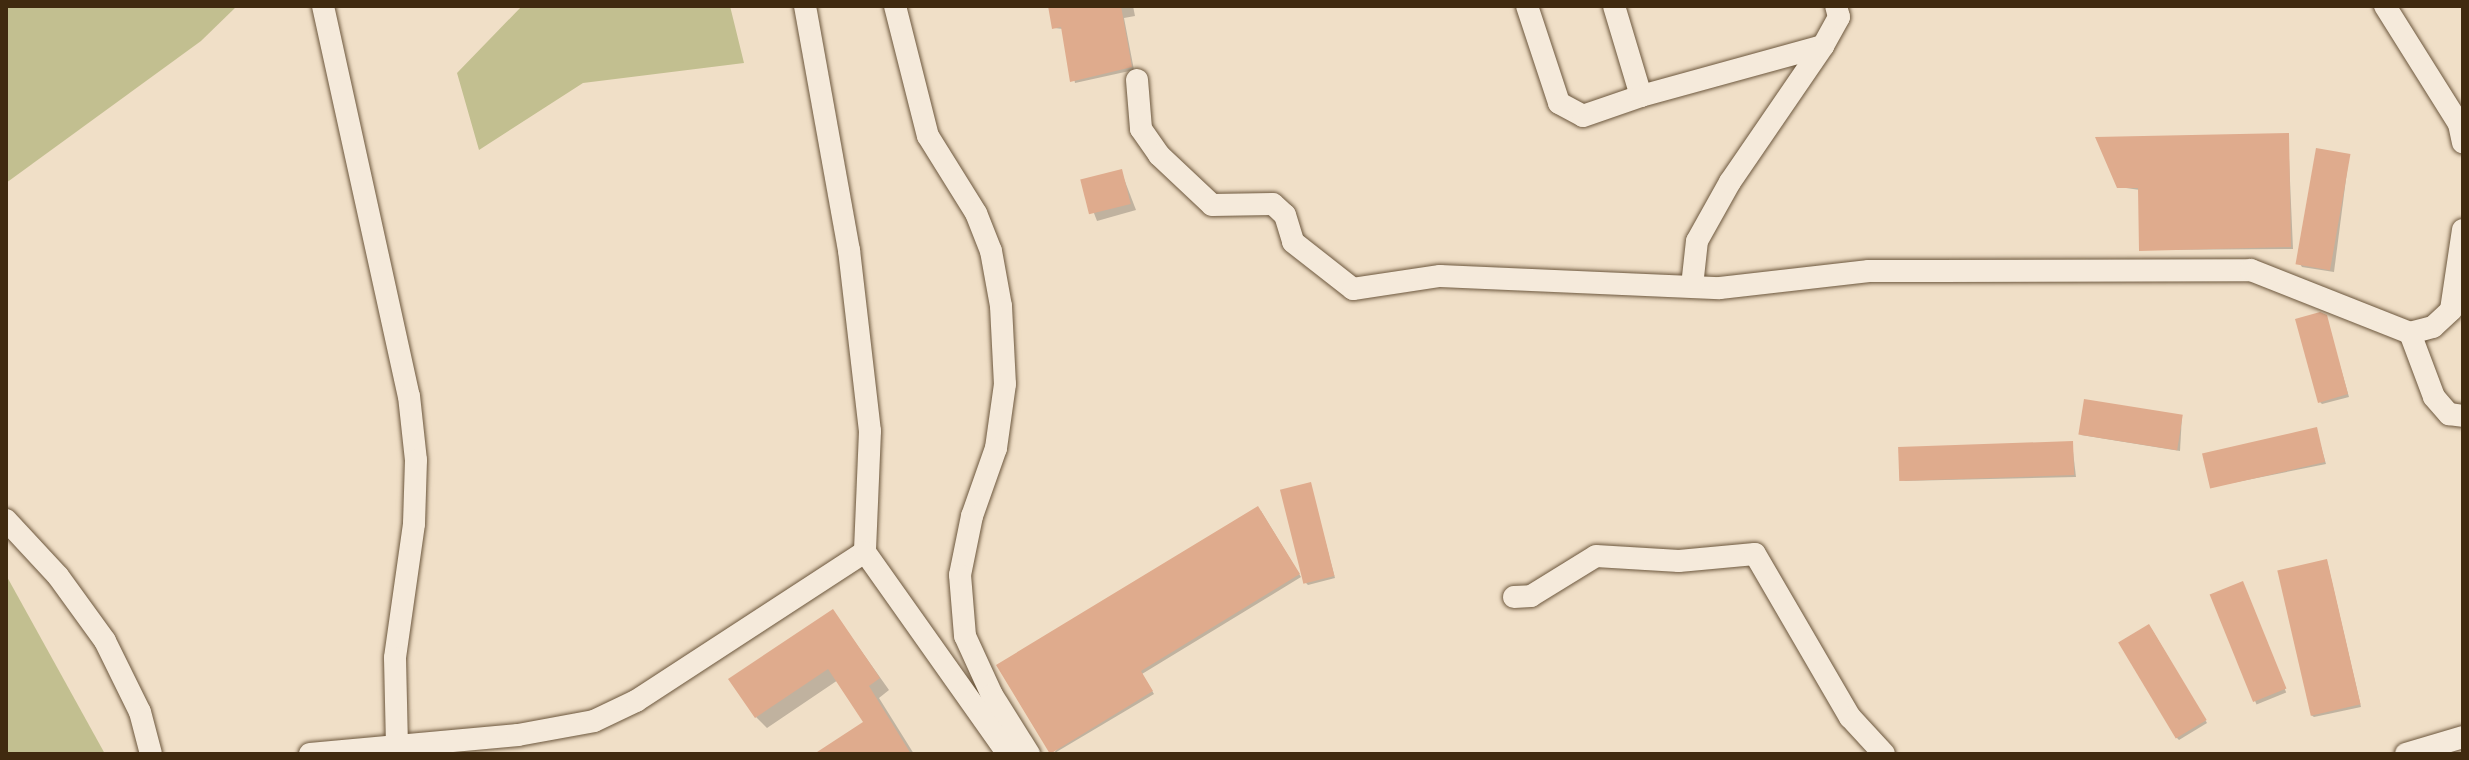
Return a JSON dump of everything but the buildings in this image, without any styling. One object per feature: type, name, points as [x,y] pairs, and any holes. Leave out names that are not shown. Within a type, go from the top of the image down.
[{"type":"street","points":[[323,6],[409,396],[416,460],[414,524],[395,658],[397,744]]},
{"type":"street","points":[[805,6],[849,250],[870,431],[865,552],[1008,754]]},
{"type":"street","points":[[895,6],[928,136],[976,213],[991,251],[999,292],[1005,384],[996,448],[972,516],[960,575],[965,636],[992,695],[1029,754]]},
{"type":"street","points":[[1527,6],[1559,103],[1583,116],[1641,96],[1823,46]]},
{"type":"street","points":[[1614,6],[1641,96]]},
{"type":"street","points":[[1692,286],[1704,229],[1730,182],[1823,46],[1839,17],[1836,6]]},
{"type":"street","points":[[2385,6],[2459,124],[2463,143]]},
{"type":"street","points":[[1137,80],[1141,129],[1159,155],[1212,205],[1273,204],[1285,215],[1293,242],[1353,289],[1440,276],[1692,286],[1869,271],[2251,270],[2410,333],[2433,327],[2451,310],[2463,230]]},
{"type":"street","points":[[2410,333],[2434,397],[2449,414],[2463,416]]},
{"type":"street","points":[[6,520],[58,576],[105,641],[140,712],[151,754]]},
{"type":"street","points":[[310,754],[518,735],[594,721],[636,701],[865,552]]},
{"type":"street","points":[[1514,597],[1531,596],[1596,556],[1679,561],[1755,554],[1850,717],[1884,754]]},
{"type":"street","points":[[2406,754],[2463,737]]},
{"type":"shaded area","points":[[6,6],[237,6],[201,41],[6,183]]},
{"type":"shaded area","points":[[522,6],[730,6],[744,63],[583,83],[479,150],[457,73]]},
{"type":"shaded area","points":[[6,575],[105,754],[6,754]]}]
